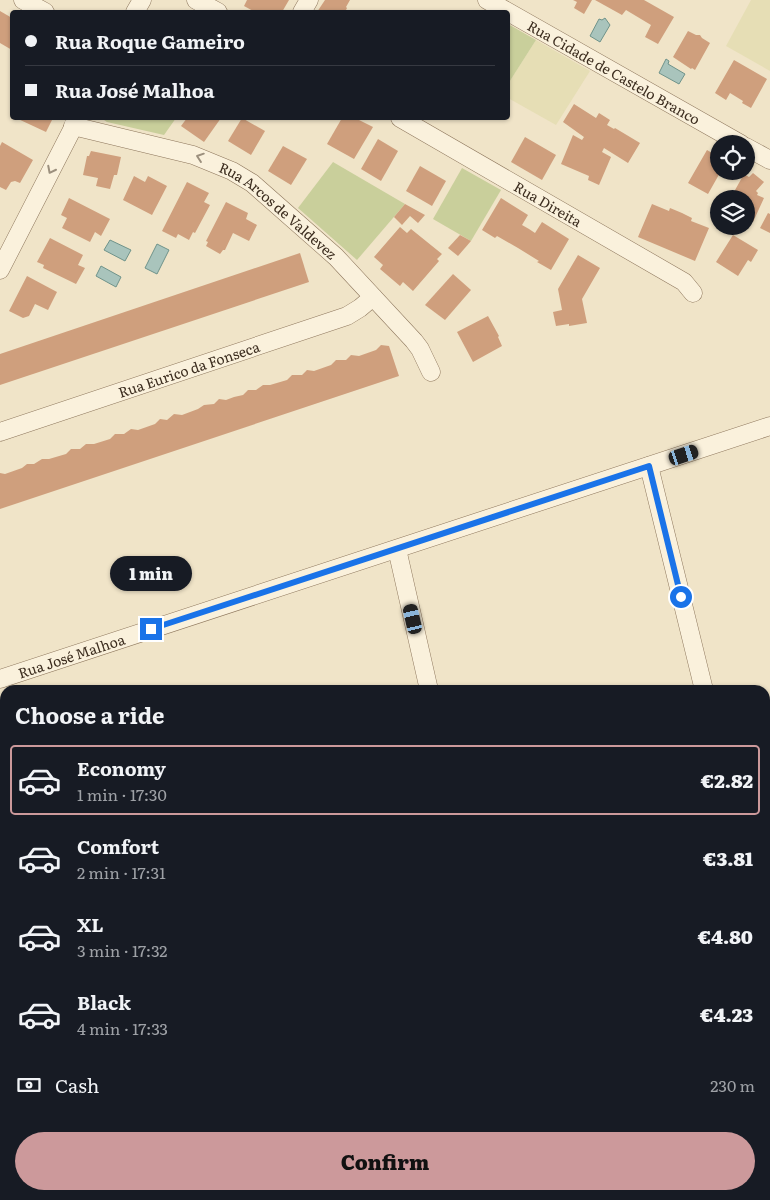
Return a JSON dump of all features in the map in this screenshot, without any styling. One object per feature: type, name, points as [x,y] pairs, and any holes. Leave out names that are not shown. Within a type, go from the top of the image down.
[{"type":"street","points":[[23,0],[41,10]]},
{"type":"street","points":[[196,0],[214,10]]},
{"type":"street","name":"Rua Cidade de Castelo Branco","points":[[487,0],[505,10]]},
{"type":"street","name":"Rua Cidade de Castelo Branco","points":[[510,13],[725,135]]},
{"type":"street","name":"Rua Direita","points":[[403,120],[684,282],[693,294]]},
{"type":"street","points":[[0,270],[76,122]]},
{"type":"street","name":"Rua Arcos de Valdevez","points":[[76,122],[193,154],[232,171],[252,183],[336,257],[420,349],[431,372]]},
{"type":"street","points":[[755,152],[770,160]]},
{"type":"street","name":"Rua Eurico da Fonseca","points":[[0,432],[347,316],[373,297]]},
{"type":"street","name":"Rua José Malhoa","points":[[0,679],[770,426]]},
{"type":"street","points":[[649,466],[703,685]]},
{"type":"street","points":[[397,549],[428,685]]},
{"type":"shaded area","points":[[751,0],[770,0],[770,71],[726,46]]},
{"type":"shaded area","points":[[536,40],[590,71],[556,125],[510,99],[510,81]]},
{"type":"green space","points":[[510,25],[536,40],[510,81]]},
{"type":"green space","points":[[104,120],[175,120],[164,135]]},
{"type":"green space","points":[[333,162],[405,204],[357,260],[298,208]]},
{"type":"green space","points":[[462,168],[501,190],[471,241],[433,219]]},
{"type":"water","points":[[605,18],[610,25],[600,42],[590,36],[599,19]]},
{"type":"water","points":[[666,59],[669,61],[668,64],[685,74],[679,84],[659,73]]},
{"type":"water","points":[[110,240],[131,250],[125,261],[104,250]]},
{"type":"water","points":[[157,244],[169,250],[157,274],[145,268]]},
{"type":"water","points":[[101,266],[121,277],[116,287],[96,276]]},
{"type":"building","points":[[247,0],[289,0],[283,10],[251,10],[244,6]]},
{"type":"building","points":[[325,0],[350,0],[346,10],[318,10]]},
{"type":"building","points":[[573,0],[592,0],[584,14],[574,8],[577,2]]},
{"type":"building","points":[[595,0],[644,0],[674,17],[658,44],[645,37],[651,25],[626,10],[622,15]]},
{"type":"building","points":[[0,11],[10,17],[10,49],[0,43]]},
{"type":"building","points":[[688,31],[700,35],[710,43],[695,70],[673,57]]},
{"type":"building","points":[[734,60],[767,79],[751,108],[730,93],[726,100],[715,93]]},
{"type":"building","points":[[574,104],[596,118],[599,113],[610,120],[607,125],[640,143],[628,163],[604,148],[602,152],[611,157],[599,185],[588,180],[589,176],[561,164],[573,135],[582,140],[584,137],[563,122]]},
{"type":"building","points":[[20,120],[52,120],[46,132]]},
{"type":"building","points":[[186,120],[220,120],[204,142],[181,126]]},
{"type":"building","points":[[241,120],[246,120],[265,131],[251,155],[228,141]]},
{"type":"building","points":[[341,120],[359,120],[373,127],[354,159],[327,144]]},
{"type":"building","points":[[525,137],[556,155],[542,180],[511,162]]},
{"type":"building","points":[[378,139],[398,151],[381,181],[361,169]]},
{"type":"building","points":[[2,142],[33,160],[20,183],[11,182],[6,190],[0,187],[0,146]]},
{"type":"building","points":[[283,146],[307,159],[291,185],[268,171]]},
{"type":"building","points":[[707,150],[710,152],[710,180],[716,180],[708,194],[688,183]]},
{"type":"building","points":[[91,151],[121,157],[117,175],[114,175],[110,189],[96,186],[98,178],[83,175],[87,156],[89,156]]},
{"type":"building","points":[[420,166],[446,181],[432,206],[406,191]]},
{"type":"building","points":[[755,175],[764,182],[756,191],[757,195],[764,198],[755,218],[755,190],[735,190],[741,180],[755,180]]},
{"type":"building","points":[[134,176],[145,182],[148,176],[167,186],[152,215],[123,200]]},
{"type":"building","points":[[187,182],[209,193],[204,202],[210,205],[195,233],[193,232],[189,240],[178,234],[176,238],[162,231]]},
{"type":"building","points":[[69,198],[110,219],[101,236],[95,232],[90,242],[62,228],[67,218],[61,215]]},
{"type":"building","points":[[501,198],[528,215],[522,225],[535,233],[542,222],[569,239],[551,270],[518,248],[482,230]]},
{"type":"building","points":[[226,202],[248,213],[246,219],[257,225],[249,241],[233,233],[225,250],[220,254],[206,246],[208,242],[206,241]]},
{"type":"building","points":[[405,204],[425,215],[418,223],[410,216],[402,225],[394,217]]},
{"type":"building","points":[[652,204],[669,211],[670,208],[682,213],[692,218],[691,221],[709,228],[695,261],[638,237]]},
{"type":"building","points":[[768,213],[770,214],[770,233],[760,228]]},
{"type":"building","points":[[400,227],[407,233],[411,229],[442,254],[437,259],[439,261],[413,291],[403,282],[400,286],[380,269],[383,265],[374,257]]},
{"type":"building","points":[[460,235],[471,241],[458,256],[448,248]]},
{"type":"building","points":[[733,235],[758,250],[751,262],[748,260],[738,276],[716,262]]},
{"type":"building","points":[[50,238],[83,255],[78,265],[85,268],[76,284],[43,268],[44,265],[37,262]]},
{"type":"building","points":[[300,253],[309,282],[0,385],[0,354]]},
{"type":"building","points":[[578,255],[600,268],[582,299],[587,323],[556,326],[553,312],[562,310],[558,289]]},
{"type":"building","points":[[453,274],[471,290],[445,320],[425,305]]},
{"type":"building","points":[[27,276],[57,292],[48,310],[35,304],[29,316],[23,318],[9,311]]},
{"type":"building","points":[[488,316],[499,336],[502,346],[473,362],[457,332]]},
{"type":"building","points":[[381,345],[389,346],[399,376],[0,509],[0,473],[5,474],[22,468],[27,464],[34,464],[42,459],[66,454],[71,449],[80,449],[86,444],[94,444],[110,439],[115,434],[124,434],[131,429],[138,430],[155,424],[160,419],[167,420],[174,414],[182,415],[204,405],[214,404],[219,399],[226,400],[243,395],[248,390],[256,390],[263,385],[287,380],[292,375],[302,375],[307,370],[314,371],[331,365],[336,360],[346,360],[351,355],[359,356],[376,350]]},
{"type":"route","points":[[151,629],[649,466],[681,597]]}]
